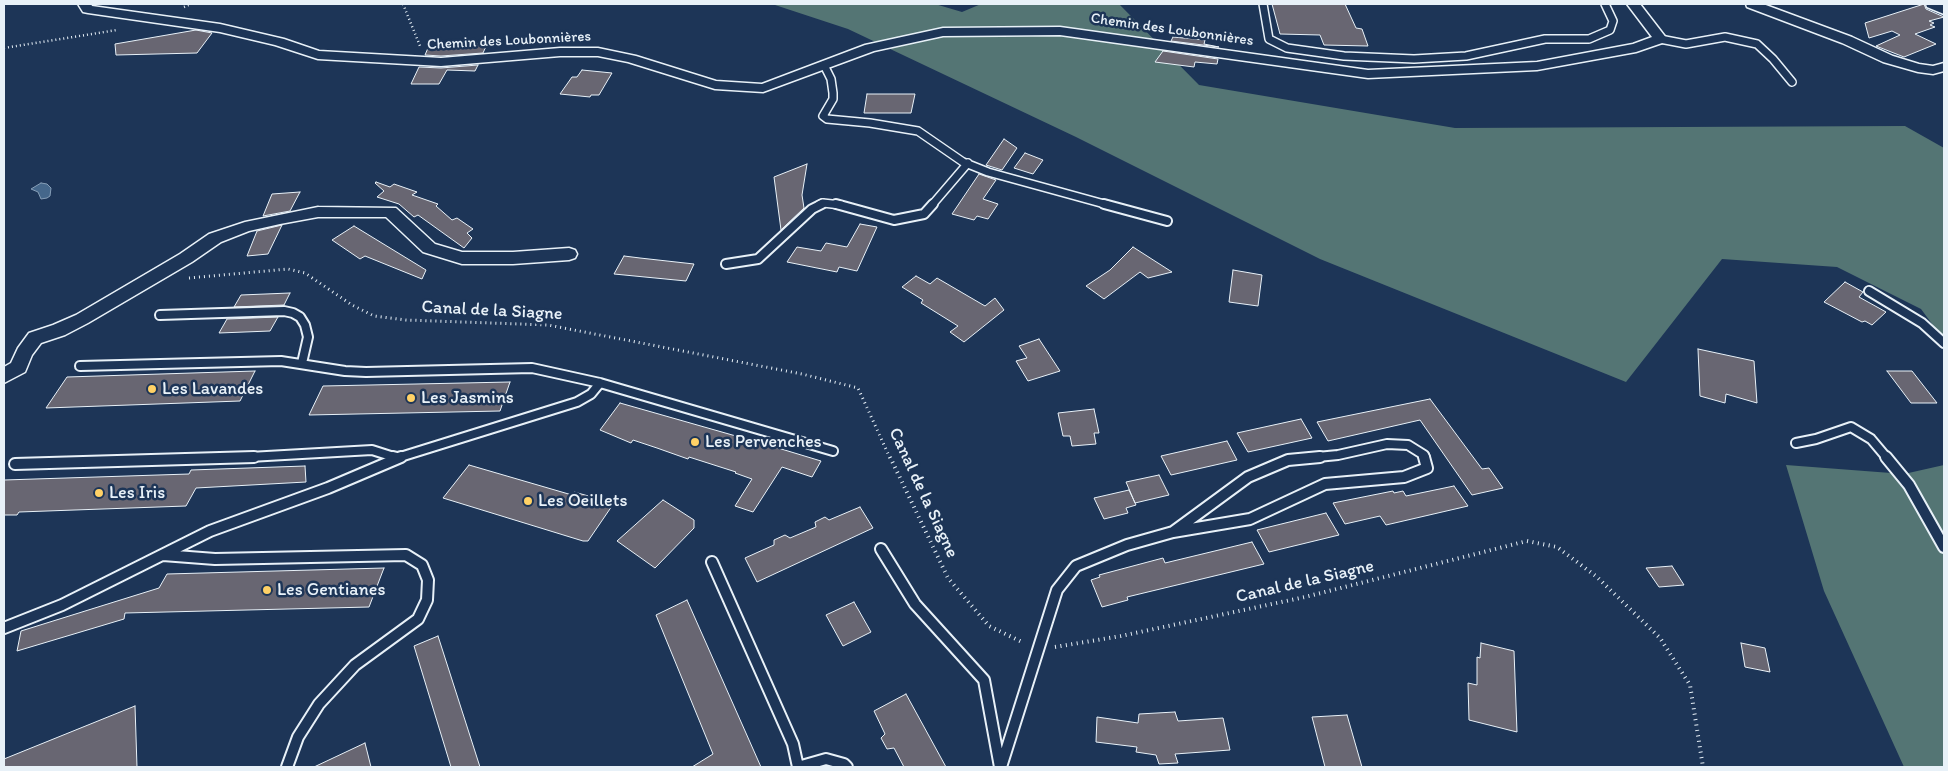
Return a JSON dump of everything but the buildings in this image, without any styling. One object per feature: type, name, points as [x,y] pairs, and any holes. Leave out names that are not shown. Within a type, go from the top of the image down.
[{"type":"street","name":"Chemin des Loubonnières","points":[[84,4],[88,9],[220,28],[280,42],[318,55],[366,56],[396,60],[441,62],[560,52],[598,52],[631,59],[715,86],[763,88],[870,48],[943,32],[1060,31],[1368,74],[1537,66],[1636,48],[1660,39]]},
{"type":"street","points":[[1633,4],[1660,39]]},
{"type":"street","points":[[1752,4],[1847,40],[1888,59],[1918,68],[1933,70],[1944,67]]},
{"type":"street","points":[[1932,4],[1944,10]]},
{"type":"street","points":[[4,376],[18,367],[24,353],[36,338],[82,319],[186,258],[215,238],[246,227],[280,219],[318,212],[390,212],[428,248],[462,258],[513,258],[569,254]]},
{"type":"lane","points":[[1263,4],[1269,38],[1287,48],[1344,56],[1414,59],[1466,56],[1545,39],[1589,39],[1610,30],[1613,21],[1605,4]]},
{"type":"lane","points":[[1660,39],[1686,44],[1725,37],[1740,38],[1757,44],[1773,59],[1792,82]]},
{"type":"lane","points":[[824,65],[831,79],[833,93],[832,99],[822,116],[827,119],[918,130],[968,163],[988,172],[1167,221]]},
{"type":"lane","points":[[726,264],[758,259],[812,209],[823,203],[834,203],[894,220],[924,214],[968,163]]},
{"type":"lane","points":[[1869,291],[1922,324],[1944,343]]},
{"type":"lane","points":[[160,315],[284,311],[293,313],[300,317],[306,331],[306,351],[302,362]]},
{"type":"lane","points":[[80,366],[281,361],[302,362],[335,369],[366,372],[532,368],[600,383],[834,451]]},
{"type":"lane","points":[[4,628],[62,605],[210,531],[328,488],[397,458],[577,402],[591,394],[600,383]]},
{"type":"lane","points":[[1796,443],[1816,439],[1851,427],[1872,439],[1909,485],[1944,547]]},
{"type":"lane","points":[[1000,767],[1057,590],[1076,566],[1127,545],[1173,532],[1250,519],[1326,484],[1404,477],[1427,468],[1424,455],[1408,445],[1387,444],[1338,455],[1288,460],[1248,477],[1173,532]]},
{"type":"lane","points":[[15,464],[216,459],[372,450],[397,458]]},
{"type":"lane","points":[[881,549],[915,604],[984,680],[1000,767]]},
{"type":"lane","points":[[163,555],[215,559],[406,555],[422,565],[428,580],[427,600],[418,619],[355,665],[319,704],[298,737],[287,767]]},
{"type":"lane","points":[[712,562],[793,744],[798,767],[826,759],[844,764],[847,767]]},
{"type":"path","points":[[154,19],[191,4]]},
{"type":"path","points":[[396,60],[418,48],[421,44],[414,34],[403,4]]},
{"type":"path","points":[[4,48],[119,30]]},
{"type":"path","name":"Canal de la Siagne","points":[[185,279],[199,276],[288,269],[306,273],[352,305],[374,316],[406,320],[548,325],[802,374],[858,388],[948,578],[990,626],[1023,642],[1054,647],[1121,636],[1305,597],[1527,541],[1557,547],[1597,577],[1660,638],[1690,685],[1703,767]]},
{"type":"green space","points":[[772,4],[935,4],[962,12],[981,4],[1119,4],[1199,85],[1455,128],[1905,126],[1944,148],[1944,340],[1921,309],[1837,267],[1722,259],[1626,382],[1320,259],[1076,137],[848,29]]},
{"type":"green space","points":[[1786,465],[1904,474],[1944,465],[1944,767],[1904,767],[1824,591]]},
{"type":"water","points":[[41,183],[47,184],[51,188],[50,196],[47,198],[41,199],[38,192],[31,189]]},
{"type":"place","name":"Les Lavandes","points":[[152,389]]},
{"type":"place","name":"Les Jasmins","points":[[411,398]]},
{"type":"place","name":"Les Pervenches","points":[[695,442]]},
{"type":"place","name":"Les Iris","points":[[99,493]]},
{"type":"place","name":"Les Oeillets","points":[[528,501]]},
{"type":"place","name":"Les Gentianes","points":[[267,590]]}]
